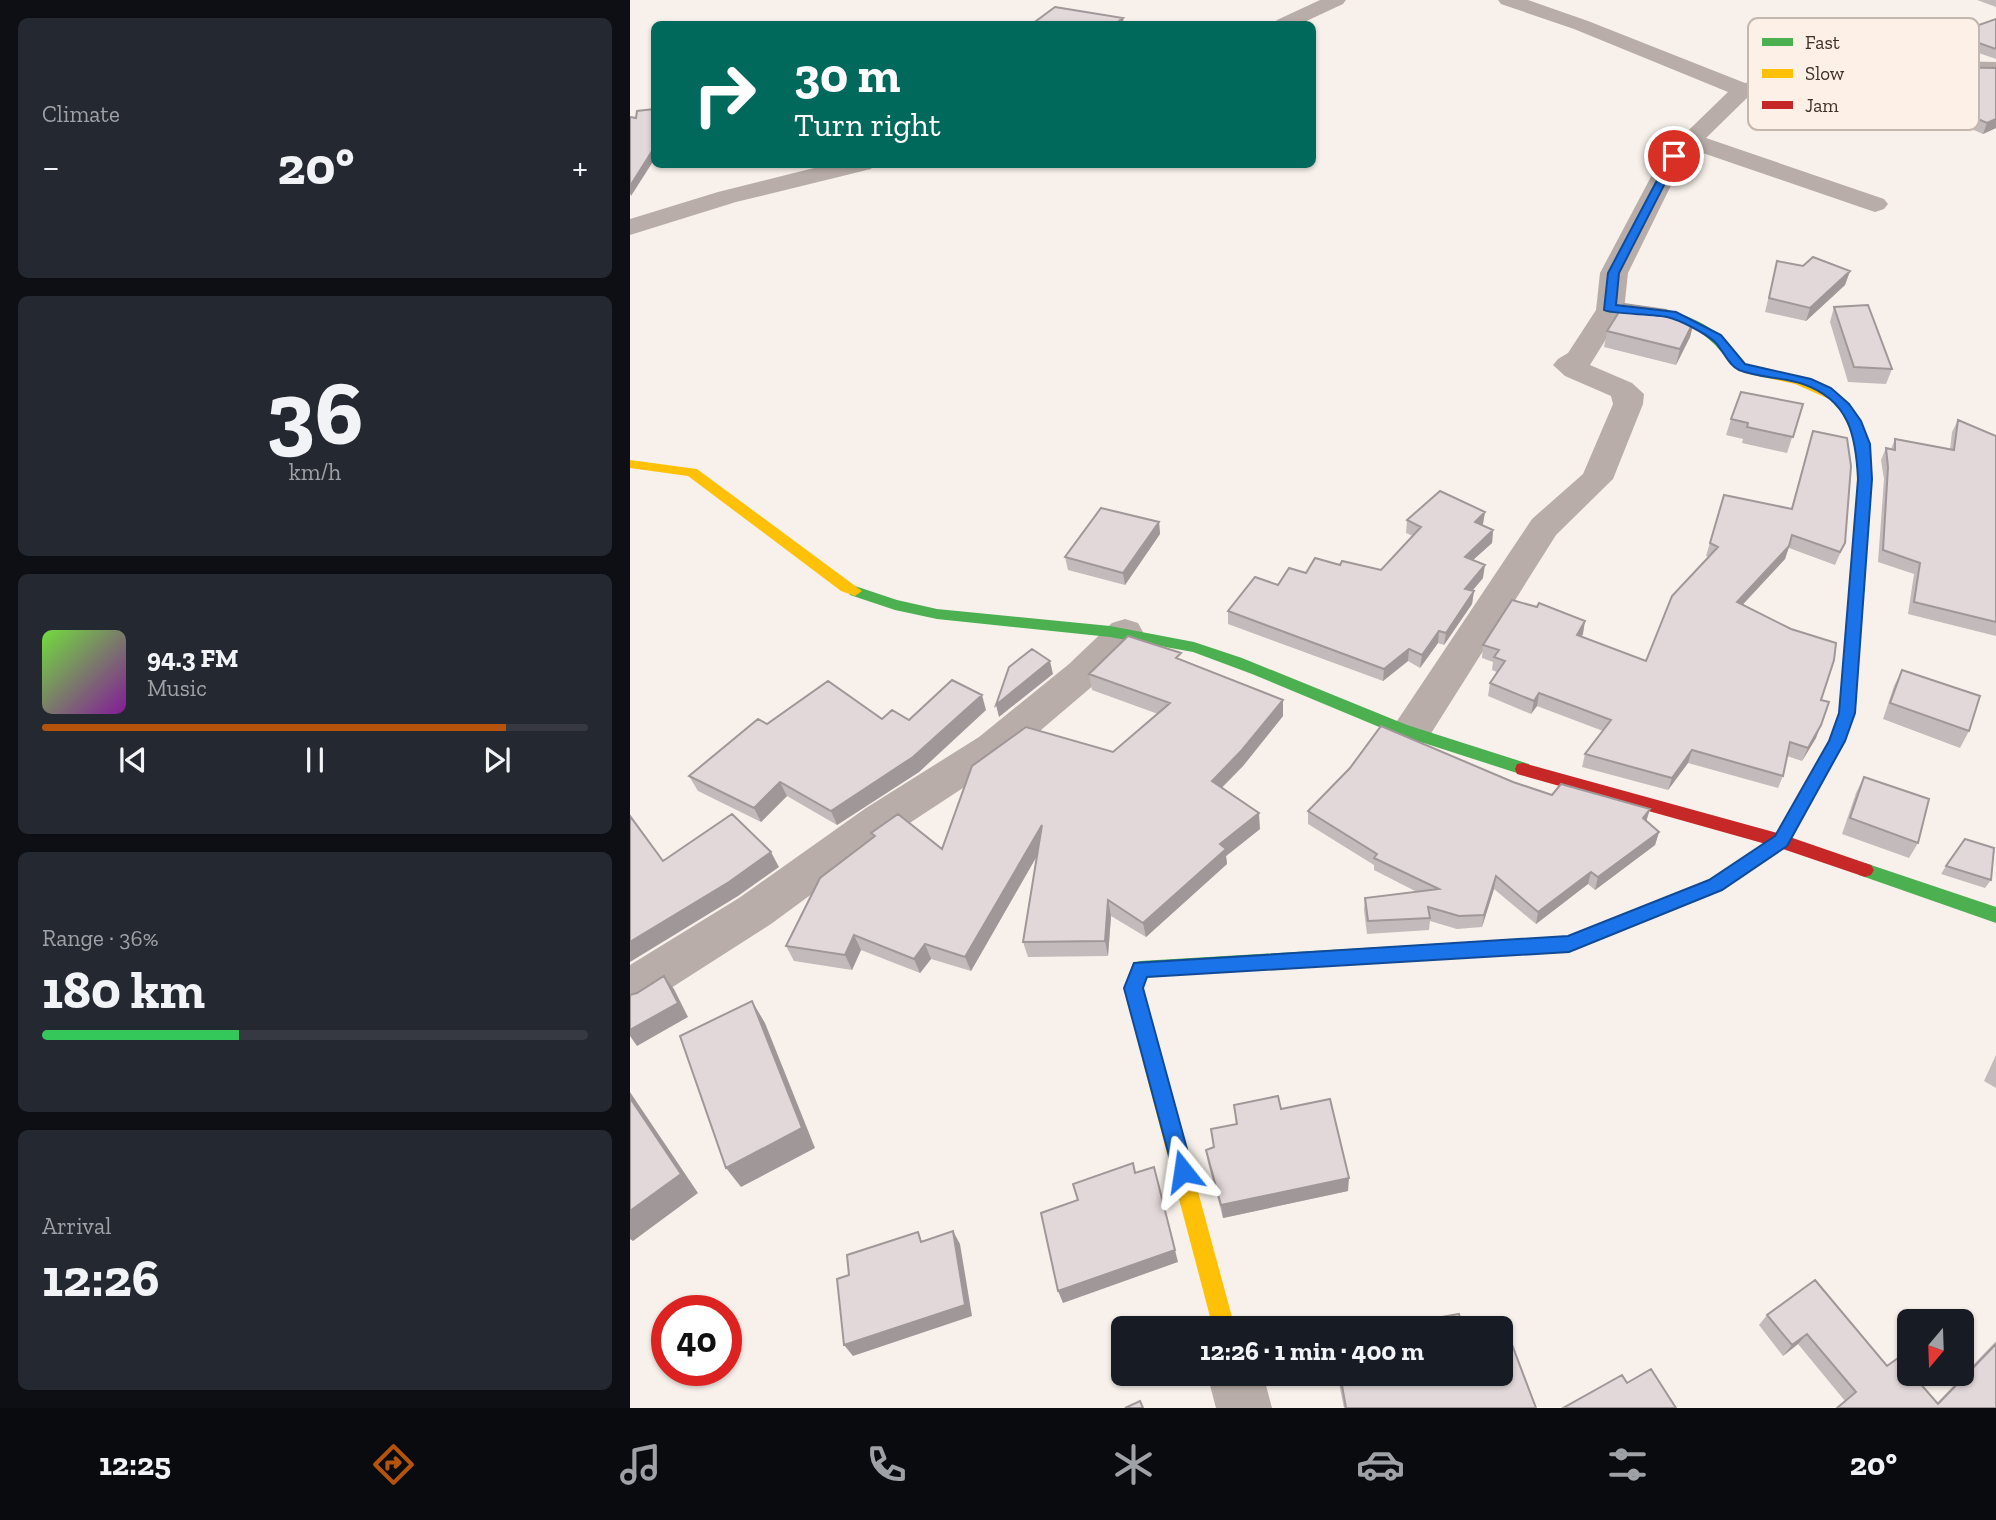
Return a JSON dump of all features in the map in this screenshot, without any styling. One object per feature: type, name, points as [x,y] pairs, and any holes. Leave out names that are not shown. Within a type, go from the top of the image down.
[{"type":"street","points":[[1290,21],[1336,0]]},
{"type":"street","points":[[1508,0],[1748,89]]},
{"type":"street","points":[[1411,732],[1544,527],[1597,479],[1628,404],[1629,394],[1615,384],[1581,374],[1568,365],[1579,359],[1610,310],[1614,273],[1674,156],[1744,90]]},
{"type":"street","points":[[1689,141],[1875,205]]},
{"type":"street","points":[[630,227],[727,197],[846,168]]},
{"type":"street","points":[[1221,1316],[1133,988],[1140,969],[1569,944],[1715,885],[1781,841],[1837,741],[1847,713],[1865,479],[1863,444],[1849,412],[1826,391],[1806,381],[1741,367],[1717,338],[1672,314],[1622,308],[1610,310]]},
{"type":"street","points":[[630,464],[692,472],[846,587],[881,601],[938,614],[1125,632],[1194,647],[1254,668],[1364,715],[1506,764],[1781,841],[1996,915]]},
{"type":"street","points":[[630,990],[755,911],[881,820],[993,748],[1082,674],[1125,632]]},
{"type":"street","points":[[1238,1386],[1244,1408]]},
{"type":"building","points":[[1055,7],[1123,18],[1119,21],[1036,21]]},
{"type":"building","points":[[1996,19],[1996,49],[1979,43],[1979,25]]},
{"type":"building","points":[[1979,68],[1996,68],[1996,119],[1987,123],[1979,120]]},
{"type":"building","points":[[651,109],[651,153],[630,186],[630,117],[636,118],[637,111]]},
{"type":"building","points":[[1813,257],[1850,271],[1810,308],[1769,298],[1777,261],[1803,266]]},
{"type":"building","points":[[1624,304],[1666,310],[1694,321],[1680,349],[1607,331]]},
{"type":"building","points":[[1868,305],[1892,369],[1854,367],[1834,307]]},
{"type":"building","points":[[1741,392],[1803,404],[1793,437],[1747,427],[1748,423],[1731,419]]},
{"type":"building","points":[[1958,420],[1996,436],[1996,622],[1914,602],[1920,563],[1883,550],[1888,467],[1886,448],[1895,450],[1895,439],[1954,450]]},
{"type":"building","points":[[1813,431],[1847,438],[1851,466],[1845,543],[1840,552],[1792,535],[1789,546],[1737,602],[1791,629],[1836,643],[1834,660],[1821,700],[1829,702],[1821,725],[1808,748],[1790,742],[1783,776],[1692,750],[1672,778],[1585,754],[1611,720],[1539,693],[1534,701],[1490,683],[1505,661],[1494,657],[1499,650],[1483,645],[1512,600],[1537,607],[1539,603],[1585,621],[1577,635],[1646,661],[1672,596],[1718,547],[1710,543],[1724,495],[1792,509]]},
{"type":"building","points":[[1440,491],[1485,512],[1475,522],[1493,530],[1465,557],[1485,565],[1465,589],[1474,591],[1446,633],[1439,631],[1422,655],[1409,649],[1384,669],[1228,611],[1255,577],[1278,585],[1289,568],[1306,573],[1315,558],[1340,565],[1342,561],[1381,570],[1421,527],[1407,520]]},
{"type":"building","points":[[1101,508],[1159,522],[1123,573],[1065,557]]},
{"type":"building","points":[[1128,636],[1181,653],[1176,658],[1283,700],[1242,750],[1212,781],[1259,813],[1220,844],[1226,849],[1143,923],[1108,900],[1105,941],[1023,942],[1042,825],[965,957],[925,944],[914,959],[854,935],[845,955],[786,946],[820,878],[875,836],[871,833],[898,814],[942,849],[972,766],[1026,727],[1113,752],[1170,703],[1089,674]]},
{"type":"building","points":[[1032,649],[1050,661],[996,705],[1009,667]]},
{"type":"building","points":[[1902,670],[1980,696],[1969,731],[1890,703]]},
{"type":"building","points":[[952,680],[982,695],[913,757],[831,811],[780,782],[754,808],[689,776],[758,719],[767,724],[828,681],[882,719],[892,710],[909,720]]},
{"type":"building","points":[[1381,726],[1513,782],[1552,795],[1561,784],[1650,809],[1643,818],[1659,832],[1598,877],[1591,872],[1538,912],[1496,876],[1484,915],[1459,916],[1428,907],[1430,918],[1368,921],[1365,898],[1439,889],[1374,858],[1377,854],[1308,811],[1350,768]]},
{"type":"building","points":[[1864,777],[1929,799],[1918,843],[1850,818]]},
{"type":"building","points":[[732,814],[771,852],[729,882],[630,942],[630,816],[663,861]]},
{"type":"building","points":[[1965,839],[1994,848],[1991,880],[1946,866]]},
{"type":"building","points":[[664,976],[678,1003],[630,1030],[630,995]]},
{"type":"building","points":[[752,1001],[802,1128],[726,1168],[680,1036]]},
{"type":"building","points":[[1278,1096],[1281,1109],[1330,1099],[1349,1178],[1221,1205],[1206,1150],[1214,1147],[1211,1129],[1237,1124],[1234,1105]]},
{"type":"building","points":[[630,1098],[681,1174],[630,1211]]},
{"type":"building","points":[[1133,1163],[1135,1173],[1154,1167],[1175,1250],[1058,1291],[1041,1213],[1078,1200],[1073,1184]]},
{"type":"building","points":[[953,1231],[965,1305],[844,1345],[837,1279],[849,1275],[847,1255],[918,1232],[921,1242]]},
{"type":"building","points":[[1815,1280],[1887,1366],[1897,1359],[1897,1386],[1922,1386],[1938,1404],[1955,1386],[1974,1386],[1974,1367],[1996,1344],[1996,1408],[1837,1408],[1856,1392],[1807,1334],[1792,1345],[1767,1315]]},
{"type":"building","points":[[1513,1347],[1536,1408],[1346,1408],[1342,1386],[1513,1386]]},
{"type":"building","points":[[1651,1369],[1676,1408],[1563,1408],[1622,1375],[1627,1383]]},
{"type":"building","points":[[1140,1401],[1143,1408],[1125,1408]]},
{"type":"traffic: fast","points":[[1610,310],[1653,311],[1682,318],[1708,331],[1719,340],[1735,362]]},
{"type":"traffic: fast","points":[[855,591],[895,605],[937,614],[1110,631],[1194,647],[1402,729],[1523,769]]},
{"type":"traffic: fast","points":[[1152,1059],[1133,988],[1140,969],[1569,944],[1715,885],[1781,841],[1837,741],[1844,721]]},
{"type":"traffic: fast","points":[[1865,870],[1996,915]]},
{"type":"traffic: slow","points":[[1735,362],[1748,370],[1799,381],[1833,396],[1844,406],[1859,435],[1865,479],[1847,713],[1844,721]]},
{"type":"traffic: slow","points":[[630,464],[692,472],[855,591]]},
{"type":"traffic: slow","points":[[1152,1059],[1221,1316]]},
{"type":"traffic: jam","points":[[1523,769],[1781,841],[1865,870]]},
{"type":"route","points":[[1183,1171],[1133,988],[1140,969],[1569,944],[1715,885],[1781,841],[1837,741],[1847,713],[1851,674],[1865,479],[1863,444],[1854,421],[1843,404],[1826,391],[1806,381],[1741,367],[1717,338],[1672,314],[1622,308],[1610,310],[1614,273],[1674,156]]}]
